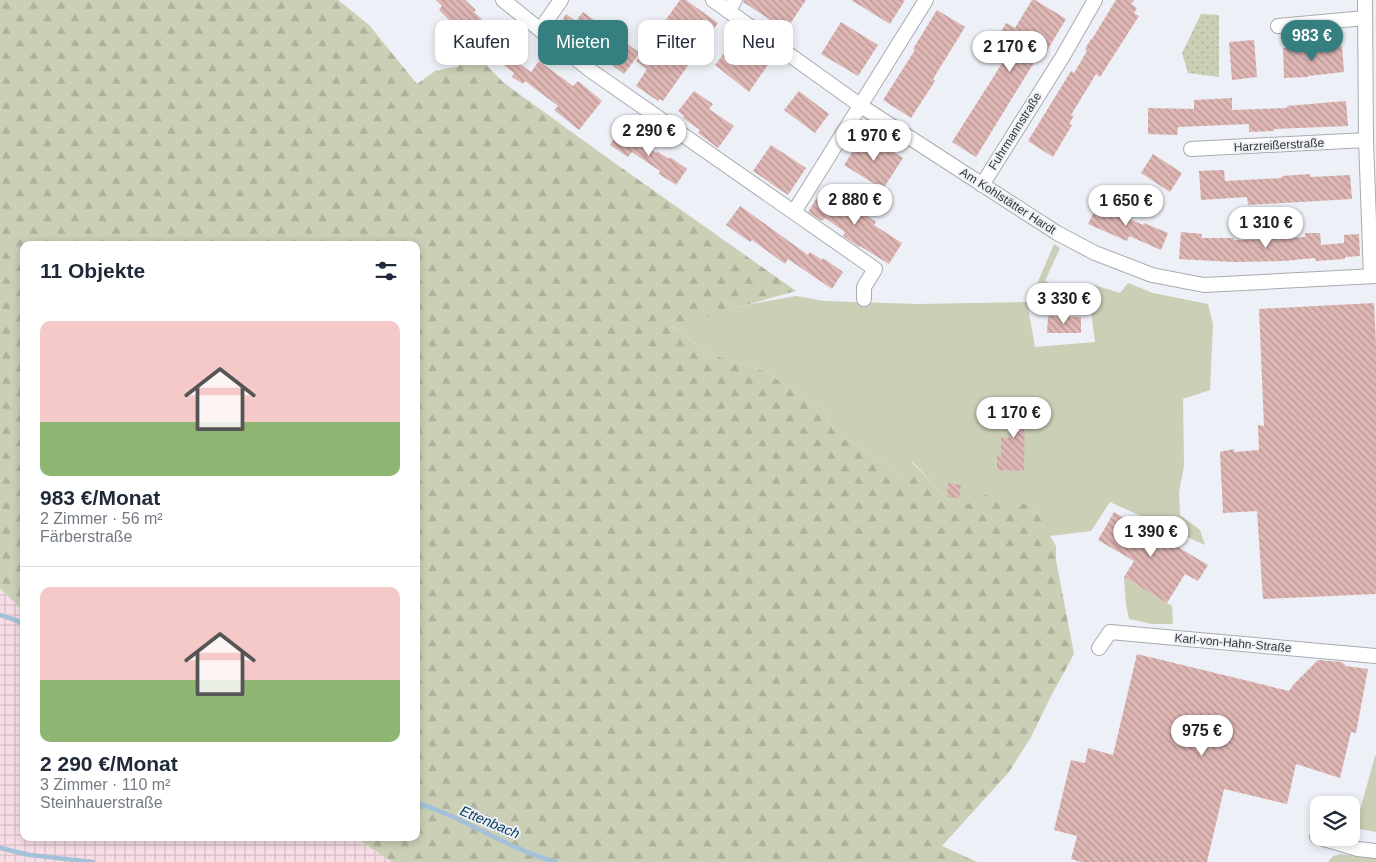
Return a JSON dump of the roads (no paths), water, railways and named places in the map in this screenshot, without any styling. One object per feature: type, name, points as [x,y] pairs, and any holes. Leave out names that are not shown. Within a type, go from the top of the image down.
[{"type":"street","points":[[503,0],[538,28]]},
{"type":"street","points":[[547,20],[561,0]]},
{"type":"street","name":"Am Kohlstätter Hardt","points":[[713,0],[731,5],[861,106],[1057,233],[1095,254],[1152,275],[1204,285],[1373,276]]},
{"type":"street","points":[[794,212],[926,0]]},
{"type":"street","name":"Fuhrmannstraße","points":[[982,185],[1063,56],[1094,0]]},
{"type":"street","points":[[1365,0],[1366,140],[1373,276]]},
{"type":"street","points":[[1278,26],[1364,18]]},
{"type":"street","points":[[584,65],[875,269],[864,287],[864,299]]},
{"type":"street","name":"Harzreißerstraße","points":[[1191,149],[1366,140]]},
{"type":"street","name":"Karl-von-Hahn-Straße","points":[[1099,648],[1110,632],[1376,656]]},
{"type":"street","points":[[1348,846],[1376,851]]},
{"type":"waterway","name":"Ettenbach","points":[[0,615],[20,623]]},
{"type":"waterway","name":"Ettenbach","points":[[420,804],[452,816],[520,849],[556,862]]},
{"type":"waterway","points":[[0,848],[30,855],[93,862]]}]
